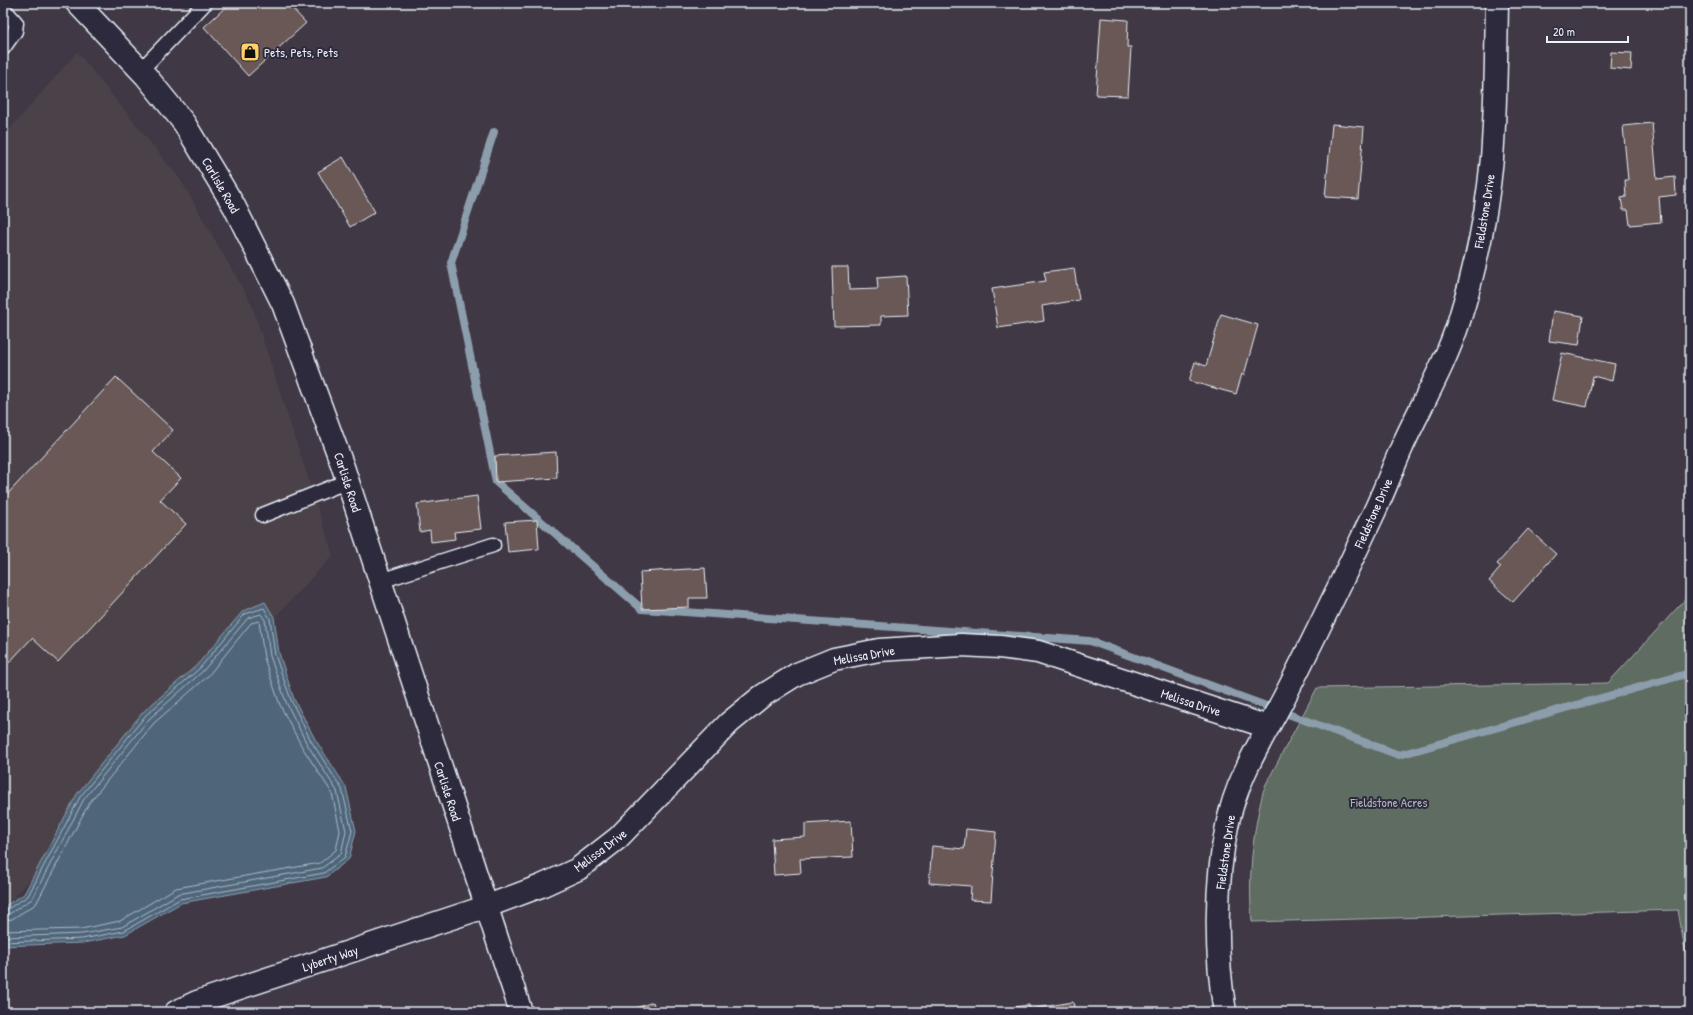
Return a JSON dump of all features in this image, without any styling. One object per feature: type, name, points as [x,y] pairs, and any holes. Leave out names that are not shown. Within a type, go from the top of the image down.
[{"type":"street","name":"Carlisle Road","points":[[77,3],[141,70],[184,123],[234,206],[283,304],[348,481],[485,907],[521,1012]]},
{"type":"street","name":"Fieldstone Drive","points":[[1225,1012],[1221,990],[1219,885],[1227,824],[1243,772],[1288,692],[1371,520],[1402,447],[1459,323],[1476,262],[1487,202],[1492,159],[1497,3]]},
{"type":"street","name":"Melissa Drive","points":[[485,907],[541,886],[578,869],[618,838],[729,723],[762,696],[797,674],[834,659],[879,650],[961,645],[1000,647],[1038,652],[1268,727]]},
{"type":"street","name":"Lyberty Way","points":[[176,1012],[197,1002],[485,907]]},
{"type":"lane","points":[[141,70],[205,3]]},
{"type":"lane","points":[[3,8],[16,23],[15,32],[3,48]]},
{"type":"lane","points":[[263,515],[348,481]]},
{"type":"lane","points":[[380,581],[493,545]]},
{"type":"shaded area","points":[[77,52],[180,179],[251,303],[333,555],[3,909],[3,137]]},
{"type":"green space","name":"Fieldstone Acres","points":[[1690,594],[1690,979],[1678,910],[1252,922],[1250,889],[1252,857],[1256,825],[1263,792],[1317,688],[1608,683]]},
{"type":"water","points":[[265,602],[274,617],[279,653],[294,699],[315,739],[346,787],[356,831],[349,859],[326,877],[181,903],[125,935],[83,943],[3,946],[3,907],[24,894],[77,794],[143,712],[197,665],[243,611]]},
{"type":"building","name":"Pets, Pets, Pets","points":[[230,3],[287,3],[306,23],[248,76],[204,27]]},
{"type":"building","points":[[1101,18],[1128,20],[1127,47],[1131,47],[1128,96],[1096,95]]},
{"type":"building","points":[[1611,52],[1632,53],[1631,70],[1610,68]]},
{"type":"building","points":[[1652,123],[1657,179],[1675,177],[1676,195],[1659,197],[1661,222],[1630,225],[1628,210],[1623,210],[1621,198],[1626,197],[1625,180],[1628,180],[1623,126]]},
{"type":"building","points":[[1332,124],[1364,127],[1358,199],[1325,197]]},
{"type":"building","points":[[343,157],[375,212],[350,227],[318,172]]},
{"type":"building","points":[[832,267],[848,267],[849,290],[878,289],[877,278],[906,276],[908,315],[881,316],[881,325],[834,326]]},
{"type":"building","points":[[1074,268],[1079,300],[1042,306],[1044,321],[998,328],[992,289],[1046,281],[1044,272]]},
{"type":"building","points":[[1553,311],[1583,316],[1579,345],[1549,341]]},
{"type":"building","points":[[1221,314],[1258,325],[1244,375],[1242,374],[1236,394],[1189,381],[1195,362],[1206,366]]},
{"type":"building","points":[[1562,353],[1615,364],[1612,381],[1593,376],[1587,407],[1552,400]]},
{"type":"building","points":[[116,377],[173,430],[153,452],[181,478],[160,500],[186,524],[58,662],[32,638],[3,669],[3,499]]},
{"type":"building","points":[[556,452],[557,478],[496,482],[495,456]]},
{"type":"building","points":[[477,496],[481,529],[454,532],[455,539],[431,542],[430,530],[420,532],[417,504]]},
{"type":"building","points":[[537,520],[539,549],[508,552],[505,522]]},
{"type":"building","points":[[1528,529],[1556,554],[1513,602],[1489,581],[1501,567],[1497,564]]},
{"type":"building","points":[[705,568],[707,598],[689,598],[689,607],[642,609],[640,572]]},
{"type":"building","points":[[851,821],[853,857],[800,859],[801,873],[774,875],[772,839],[805,837],[805,824]]},
{"type":"building","points":[[966,829],[996,832],[991,901],[970,900],[971,886],[929,883],[932,846],[964,849]]},
{"type":"building","points":[[653,1002],[656,1012],[625,1012]]},
{"type":"building","points":[[1073,1002],[1075,1012],[1015,1012],[1014,1007],[1029,1005],[1030,1009]]},
{"type":"waterway","points":[[494,132],[451,263],[496,482],[642,609],[1090,641],[1399,755],[1690,673]]},
{"type":"place","name":"Pets, Pets, Pets","points":[[250,52]]}]
